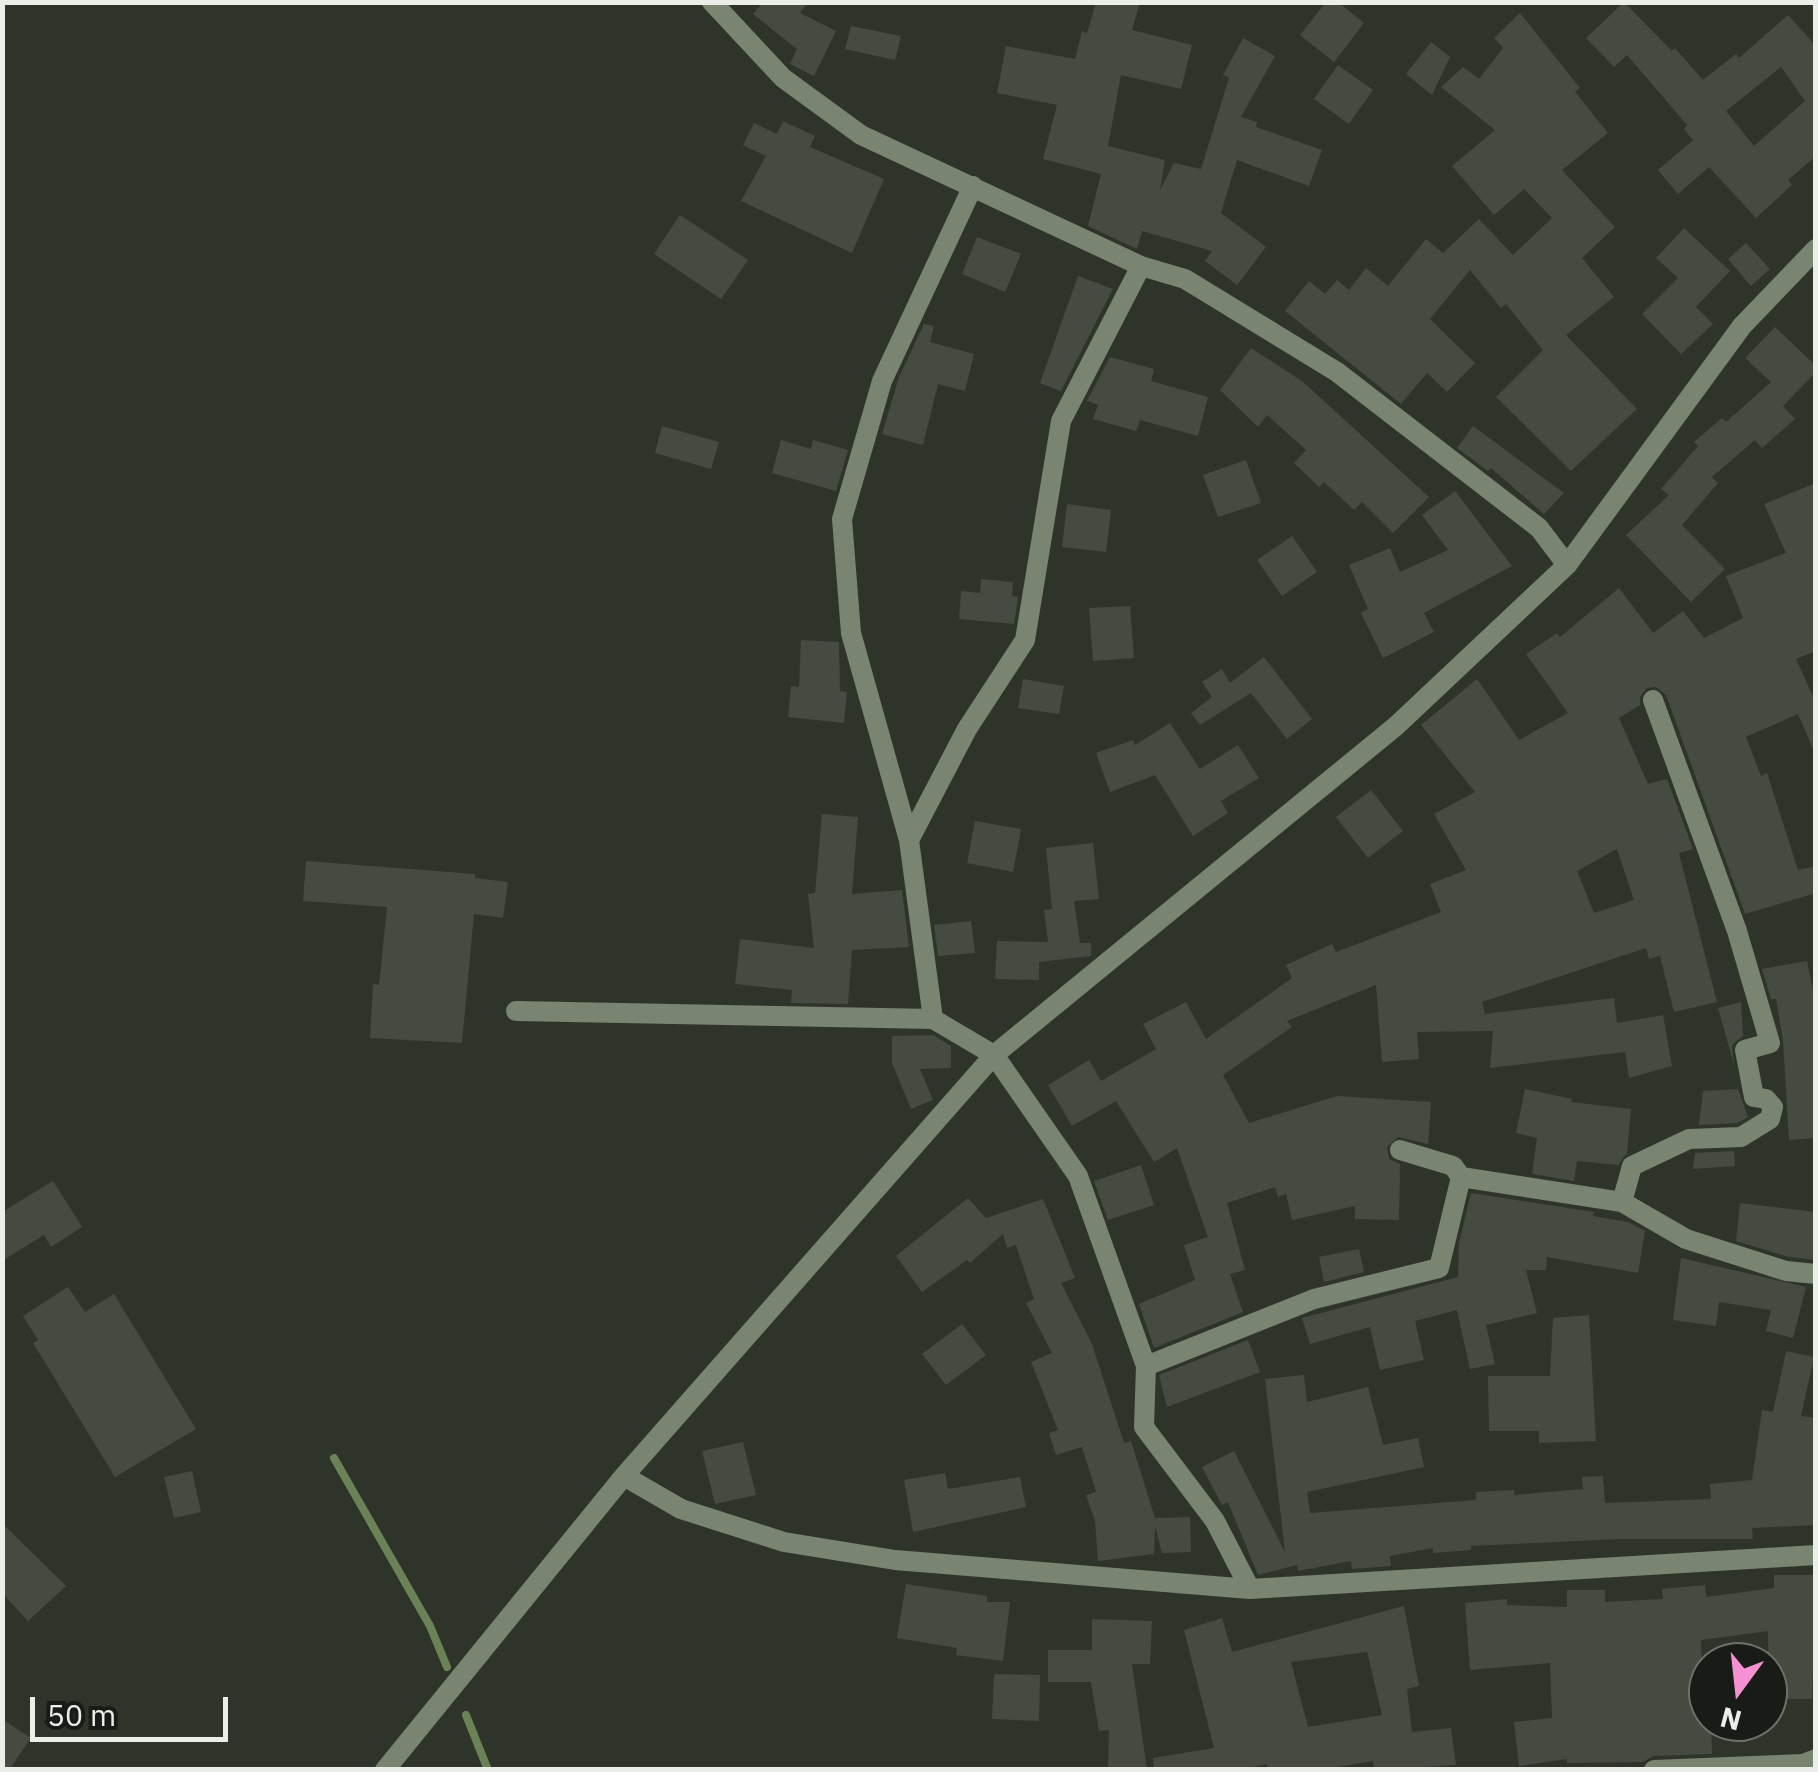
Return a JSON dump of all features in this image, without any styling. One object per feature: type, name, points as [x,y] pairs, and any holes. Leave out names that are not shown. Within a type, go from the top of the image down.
[{"type":"street","points":[[712,2],[782,78],[860,134],[1142,266],[1185,280],[1337,372],[1539,528],[1568,565]]},
{"type":"street","points":[[933,1019],[909,840],[852,632],[842,520],[882,381],[974,186]]},
{"type":"street","points":[[385,1770],[624,1476],[994,1055],[1396,726],[1568,565],[1742,326],[1816,249]]},
{"type":"street","points":[[909,840],[968,729],[1024,640],[1062,421],[1142,266]]},
{"type":"street","points":[[1622,1202],[1632,1166],[1689,1139],[1740,1137],[1770,1119],[1773,1107],[1766,1099],[1754,1097],[1745,1050],[1770,1042],[1737,931],[1653,700]]},
{"type":"street","points":[[516,1010],[933,1019],[994,1055],[1078,1176],[1146,1366],[1144,1427],[1215,1520],[1250,1589]]},
{"type":"street","points":[[1400,1150],[1453,1166],[1462,1177],[1622,1202],[1686,1240],[1786,1271],[1816,1274]]},
{"type":"street","points":[[1146,1366],[1314,1299],[1439,1268],[1462,1177]]},
{"type":"street","points":[[624,1476],[681,1509],[784,1542],[895,1560],[1250,1589],[1816,1555]]},
{"type":"street","points":[[1654,1770],[1802,1764],[1816,1759]]},
{"type":"building","points":[[763,2],[808,2],[800,13],[836,31],[814,76],[790,64],[797,49],[753,14]]},
{"type":"building","points":[[1096,2],[1140,2],[1132,30],[1192,45],[1181,89],[1121,75],[1108,146],[1165,160],[1160,190],[1174,163],[1201,169],[1229,78],[1223,75],[1243,38],[1275,56],[1241,117],[1257,122],[1256,127],[1322,150],[1309,186],[1237,160],[1221,213],[1266,247],[1237,285],[1205,261],[1212,251],[1142,231],[1137,249],[1088,226],[1101,174],[1043,159],[1057,105],[997,93],[1006,46],[1075,59],[1082,31],[1087,33]]},
{"type":"building","points":[[1326,2],[1338,2],[1364,23],[1334,62],[1300,35]]},
{"type":"building","points":[[1624,2],[1672,51],[1675,48],[1703,80],[1736,54],[1739,58],[1788,15],[1816,46],[1816,156],[1788,180],[1792,185],[1756,218],[1709,167],[1678,194],[1658,170],[1693,140],[1684,129],[1687,125],[1627,55],[1614,67],[1586,38]],"holes":[[[1781,67],[1805,101],[1754,146],[1726,111]]]},
{"type":"building","points":[[1520,13],[1580,88],[1575,92],[1608,133],[1562,170],[1615,227],[1582,258],[1614,297],[1566,335],[1637,409],[1571,471],[1496,397],[1543,350],[1506,304],[1501,308],[1470,270],[1430,319],[1475,363],[1447,392],[1427,373],[1401,404],[1285,311],[1309,281],[1325,294],[1337,280],[1349,290],[1366,268],[1388,286],[1426,239],[1443,253],[1479,219],[1513,255],[1552,218],[1524,189],[1494,215],[1452,166],[1495,130],[1441,87],[1463,67],[1479,79],[1503,48],[1494,38]]},
{"type":"building","points":[[851,26],[901,36],[895,60],[845,49]]},
{"type":"building","points":[[1431,42],[1450,57],[1432,95],[1406,74]]},
{"type":"building","points":[[1338,65],[1373,90],[1349,124],[1314,99]]},
{"type":"building","points":[[783,121],[815,136],[810,147],[884,179],[852,253],[741,201],[766,156],[743,145],[754,123],[777,134]]},
{"type":"building","points":[[680,215],[748,260],[721,299],[654,254]]},
{"type":"building","points":[[1684,228],[1730,271],[1696,307],[1713,324],[1681,354],[1642,314],[1678,278],[1656,258]]},
{"type":"building","points":[[977,237],[1021,254],[1005,292],[962,274]]},
{"type":"building","points":[[1746,243],[1770,269],[1751,286],[1728,259]]},
{"type":"building","points":[[1078,276],[1113,289],[1061,391],[1040,383]]},
{"type":"building","points":[[924,324],[934,326],[930,342],[974,354],[965,391],[938,384],[923,445],[882,434],[899,377]]},
{"type":"building","points":[[1775,327],[1816,366],[1816,372],[1783,406],[1795,419],[1762,448],[1755,440],[1712,477],[1718,483],[1682,525],[1725,569],[1691,602],[1626,535],[1669,495],[1661,489],[1698,446],[1694,442],[1722,418],[1726,422],[1771,382],[1745,358]]},
{"type":"building","points":[[1251,348],[1302,381],[1429,497],[1393,533],[1362,502],[1354,510],[1324,482],[1319,487],[1294,463],[1306,450],[1267,415],[1258,427],[1220,390]]},
{"type":"building","points":[[1110,357],[1154,369],[1151,381],[1208,397],[1198,436],[1140,420],[1136,431],[1093,419],[1098,405],[1087,401]]},
{"type":"building","points":[[662,426],[719,442],[711,469],[655,453]]},
{"type":"building","points":[[1473,426],[1564,493],[1544,514],[1491,468],[1488,471],[1457,448]]},
{"type":"building","points":[[781,440],[811,449],[813,440],[848,450],[836,491],[772,473]]},
{"type":"building","points":[[1246,460],[1261,503],[1218,517],[1203,475]]},
{"type":"building","points":[[1816,483],[1816,651],[1796,659],[1816,703],[1816,756],[1798,714],[1746,737],[1761,776],[1767,773],[1798,870],[1816,866],[1816,893],[1745,914],[1666,695],[1656,687],[1647,688],[1640,697],[1640,705],[1619,718],[1648,784],[1667,779],[1693,849],[1679,853],[1717,1002],[1674,1012],[1660,956],[1649,959],[1646,948],[1482,1002],[1485,1014],[1614,998],[1617,1023],[1663,1015],[1672,1066],[1629,1078],[1625,1052],[1490,1068],[1493,1031],[1417,1032],[1419,1059],[1382,1062],[1376,985],[1287,1021],[1292,1027],[1223,1075],[1249,1123],[1337,1096],[1431,1102],[1428,1144],[1398,1137],[1387,1147],[1389,1159],[1400,1164],[1399,1220],[1355,1219],[1355,1206],[1292,1220],[1286,1194],[1278,1197],[1275,1187],[1227,1203],[1245,1270],[1230,1274],[1243,1312],[1154,1348],[1139,1304],[1195,1280],[1184,1245],[1208,1237],[1177,1148],[1154,1162],[1116,1101],[1072,1126],[1048,1085],[1089,1060],[1101,1081],[1156,1049],[1143,1024],[1186,1002],[1206,1039],[1292,978],[1286,965],[1332,944],[1336,952],[1441,912],[1430,884],[1466,870],[1434,814],[1475,792],[1421,725],[1477,679],[1519,740],[1568,713],[1526,654],[1557,633],[1560,637],[1619,588],[1653,633],[1683,611],[1704,638],[1743,618],[1726,576],[1786,553],[1764,504]],"holes":[[[1617,849],[1634,900],[1594,913],[1577,871]]]},
{"type":"building","points":[[1455,491],[1512,566],[1424,613],[1434,632],[1383,658],[1361,613],[1368,609],[1349,565],[1390,548],[1400,572],[1448,550],[1422,515]]},
{"type":"building","points":[[1067,504],[1111,510],[1106,552],[1062,547]]},
{"type":"building","points":[[1292,536],[1317,572],[1282,596],[1257,560]]},
{"type":"building","points":[[981,579],[1013,582],[1012,596],[1018,597],[1014,624],[959,619],[961,591],[980,593]]},
{"type":"building","points":[[1130,606],[1134,658],[1093,661],[1089,608]]},
{"type":"building","points":[[801,640],[839,642],[840,691],[847,692],[844,723],[788,717],[791,686],[799,687]]},
{"type":"building","points":[[1264,657],[1312,719],[1287,739],[1251,693],[1200,725],[1191,713],[1212,697],[1202,682],[1222,669],[1230,683]]},
{"type":"building","points":[[1023,679],[1064,686],[1059,714],[1018,708]]},
{"type":"building","points":[[1170,723],[1200,769],[1238,745],[1259,778],[1221,801],[1228,813],[1193,836],[1155,775],[1110,792],[1096,753],[1133,740],[1135,745]]},
{"type":"building","points":[[1371,790],[1403,831],[1368,858],[1336,817]]},
{"type":"building","points":[[822,814],[858,817],[852,894],[902,890],[909,947],[852,950],[848,1004],[791,1003],[792,990],[735,984],[740,939],[814,948],[808,894],[815,893]]},
{"type":"building","points":[[975,821],[1021,829],[1013,872],[967,863]]},
{"type":"building","points":[[1093,843],[1099,899],[1074,901],[1080,943],[1091,943],[1091,956],[1039,962],[1039,980],[995,979],[997,941],[1048,942],[1044,910],[1052,909],[1046,848]]},
{"type":"building","points":[[306,861],[475,874],[475,878],[508,882],[503,918],[474,914],[462,1043],[370,1038],[373,984],[379,985],[387,907],[303,901]]},
{"type":"building","points":[[971,921],[975,953],[938,956],[934,925]]},
{"type":"building","points":[[1807,961],[1816,1005],[1816,1138],[1789,1140],[1783,1040],[1776,999],[1771,999],[1762,969]]},
{"type":"building","points":[[1741,1002],[1743,1036],[1732,1045],[1734,1065],[1718,1008]]},
{"type":"building","points":[[933,1035],[951,1046],[951,1068],[920,1069],[933,1100],[911,1109],[892,1063],[892,1036]]},
{"type":"building","points":[[1525,1089],[1572,1099],[1571,1102],[1631,1109],[1627,1153],[1618,1165],[1577,1161],[1574,1181],[1532,1174],[1537,1138],[1516,1133]]},
{"type":"building","points":[[1738,1089],[1748,1117],[1737,1123],[1699,1125],[1703,1091]]},
{"type":"building","points":[[1734,1151],[1735,1166],[1693,1169],[1695,1153]]},
{"type":"building","points":[[1141,1165],[1154,1205],[1108,1220],[1094,1181]]},
{"type":"building","points":[[53,1181],[82,1227],[51,1247],[44,1235],[2,1261],[2,1212]]},
{"type":"building","points":[[1471,1193],[1594,1212],[1593,1216],[1628,1222],[1645,1231],[1638,1273],[1547,1257],[1546,1270],[1526,1270],[1537,1313],[1486,1325],[1495,1364],[1470,1369],[1457,1310],[1415,1321],[1424,1360],[1380,1370],[1370,1327],[1310,1344],[1302,1318],[1458,1277],[1459,1243]]},
{"type":"building","points":[[968,1198],[986,1218],[1043,1199],[1075,1278],[1061,1283],[1092,1344],[1124,1443],[1131,1441],[1155,1518],[1190,1517],[1191,1552],[1162,1553],[1155,1526],[1154,1554],[1098,1561],[1095,1521],[1086,1495],[1096,1492],[1082,1447],[1056,1455],[1049,1433],[1058,1430],[1031,1362],[1052,1353],[1026,1303],[1034,1299],[1016,1245],[1007,1248],[1003,1234],[970,1263],[967,1260],[922,1292],[896,1256]]},
{"type":"building","points":[[1740,1203],[1816,1212],[1816,1260],[1789,1257],[1736,1241]]},
{"type":"building","points":[[1359,1249],[1364,1272],[1324,1282],[1319,1257]]},
{"type":"building","points":[[1681,1258],[1806,1287],[1793,1338],[1766,1331],[1771,1310],[1719,1302],[1716,1326],[1673,1320]]},
{"type":"building","points":[[68,1287],[85,1312],[114,1294],[196,1429],[115,1477],[33,1343],[38,1340],[23,1316]]},
{"type":"building","points":[[1589,1315],[1596,1441],[1539,1443],[1539,1431],[1489,1431],[1488,1376],[1550,1376],[1553,1318]]},
{"type":"building","points":[[962,1324],[986,1355],[946,1385],[922,1354]]},
{"type":"building","points":[[1248,1340],[1260,1372],[1167,1407],[1159,1375]]},
{"type":"building","points":[[1786,1351],[1814,1357],[1801,1416],[1816,1418],[1816,1525],[1752,1528],[1753,1539],[1619,1539],[1471,1546],[1471,1550],[1433,1553],[1433,1548],[1390,1556],[1391,1566],[1352,1569],[1351,1561],[1298,1571],[1297,1565],[1258,1575],[1228,1502],[1222,1505],[1202,1467],[1234,1451],[1285,1552],[1265,1379],[1304,1375],[1307,1402],[1368,1387],[1383,1445],[1418,1438],[1424,1467],[1307,1492],[1310,1513],[1476,1500],[1476,1492],[1514,1490],[1514,1495],[1583,1489],[1582,1477],[1603,1476],[1605,1503],[1711,1499],[1710,1484],[1752,1480],[1762,1410],[1773,1412]]},
{"type":"building","points":[[743,1442],[756,1495],[715,1504],[702,1451]]},
{"type":"building","points":[[192,1471],[201,1512],[174,1518],[164,1477]]},
{"type":"building","points":[[945,1473],[948,1489],[1020,1477],[1026,1507],[913,1532],[904,1480]]},
{"type":"building","points":[[2,1523],[66,1586],[28,1621],[2,1593]]},
{"type":"building","points":[[1774,1575],[1816,1575],[1812,1699],[1788,1699],[1788,1642],[1768,1642],[1768,1631],[1688,1642],[1688,1742],[1712,1742],[1712,1754],[1653,1756],[1643,1762],[1567,1763],[1567,1759],[1519,1766],[1514,1722],[1552,1718],[1550,1663],[1470,1670],[1465,1603],[1507,1599],[1507,1605],[1567,1607],[1567,1590],[1605,1590],[1605,1602],[1663,1599],[1662,1589],[1705,1585],[1706,1597],[1774,1588]]},
{"type":"building","points":[[906,1584],[987,1596],[987,1602],[1010,1602],[1003,1661],[956,1655],[957,1648],[897,1638]]},
{"type":"building","points":[[1404,1606],[1419,1686],[1407,1689],[1412,1732],[1451,1728],[1456,1765],[1374,1770],[1373,1761],[1320,1770],[1267,1770],[1267,1764],[1240,1770],[1154,1770],[1153,1758],[1214,1748],[1184,1630],[1222,1618],[1232,1652]],"holes":[[[1367,1652],[1382,1715],[1308,1727],[1291,1662]]]},
{"type":"building","points":[[1092,1619],[1152,1621],[1150,1664],[1132,1664],[1147,1770],[1108,1770],[1109,1730],[1099,1731],[1091,1682],[1048,1682],[1048,1650],[1092,1650]]},
{"type":"building","points":[[994,1674],[1040,1675],[1039,1721],[992,1719]]},
{"type":"building","points":[[2,1719],[31,1738],[9,1770],[2,1770]]},
{"type":"waterway","points":[[334,1458],[430,1626],[447,1667]]},
{"type":"waterway","points":[[466,1715],[488,1770]]}]
